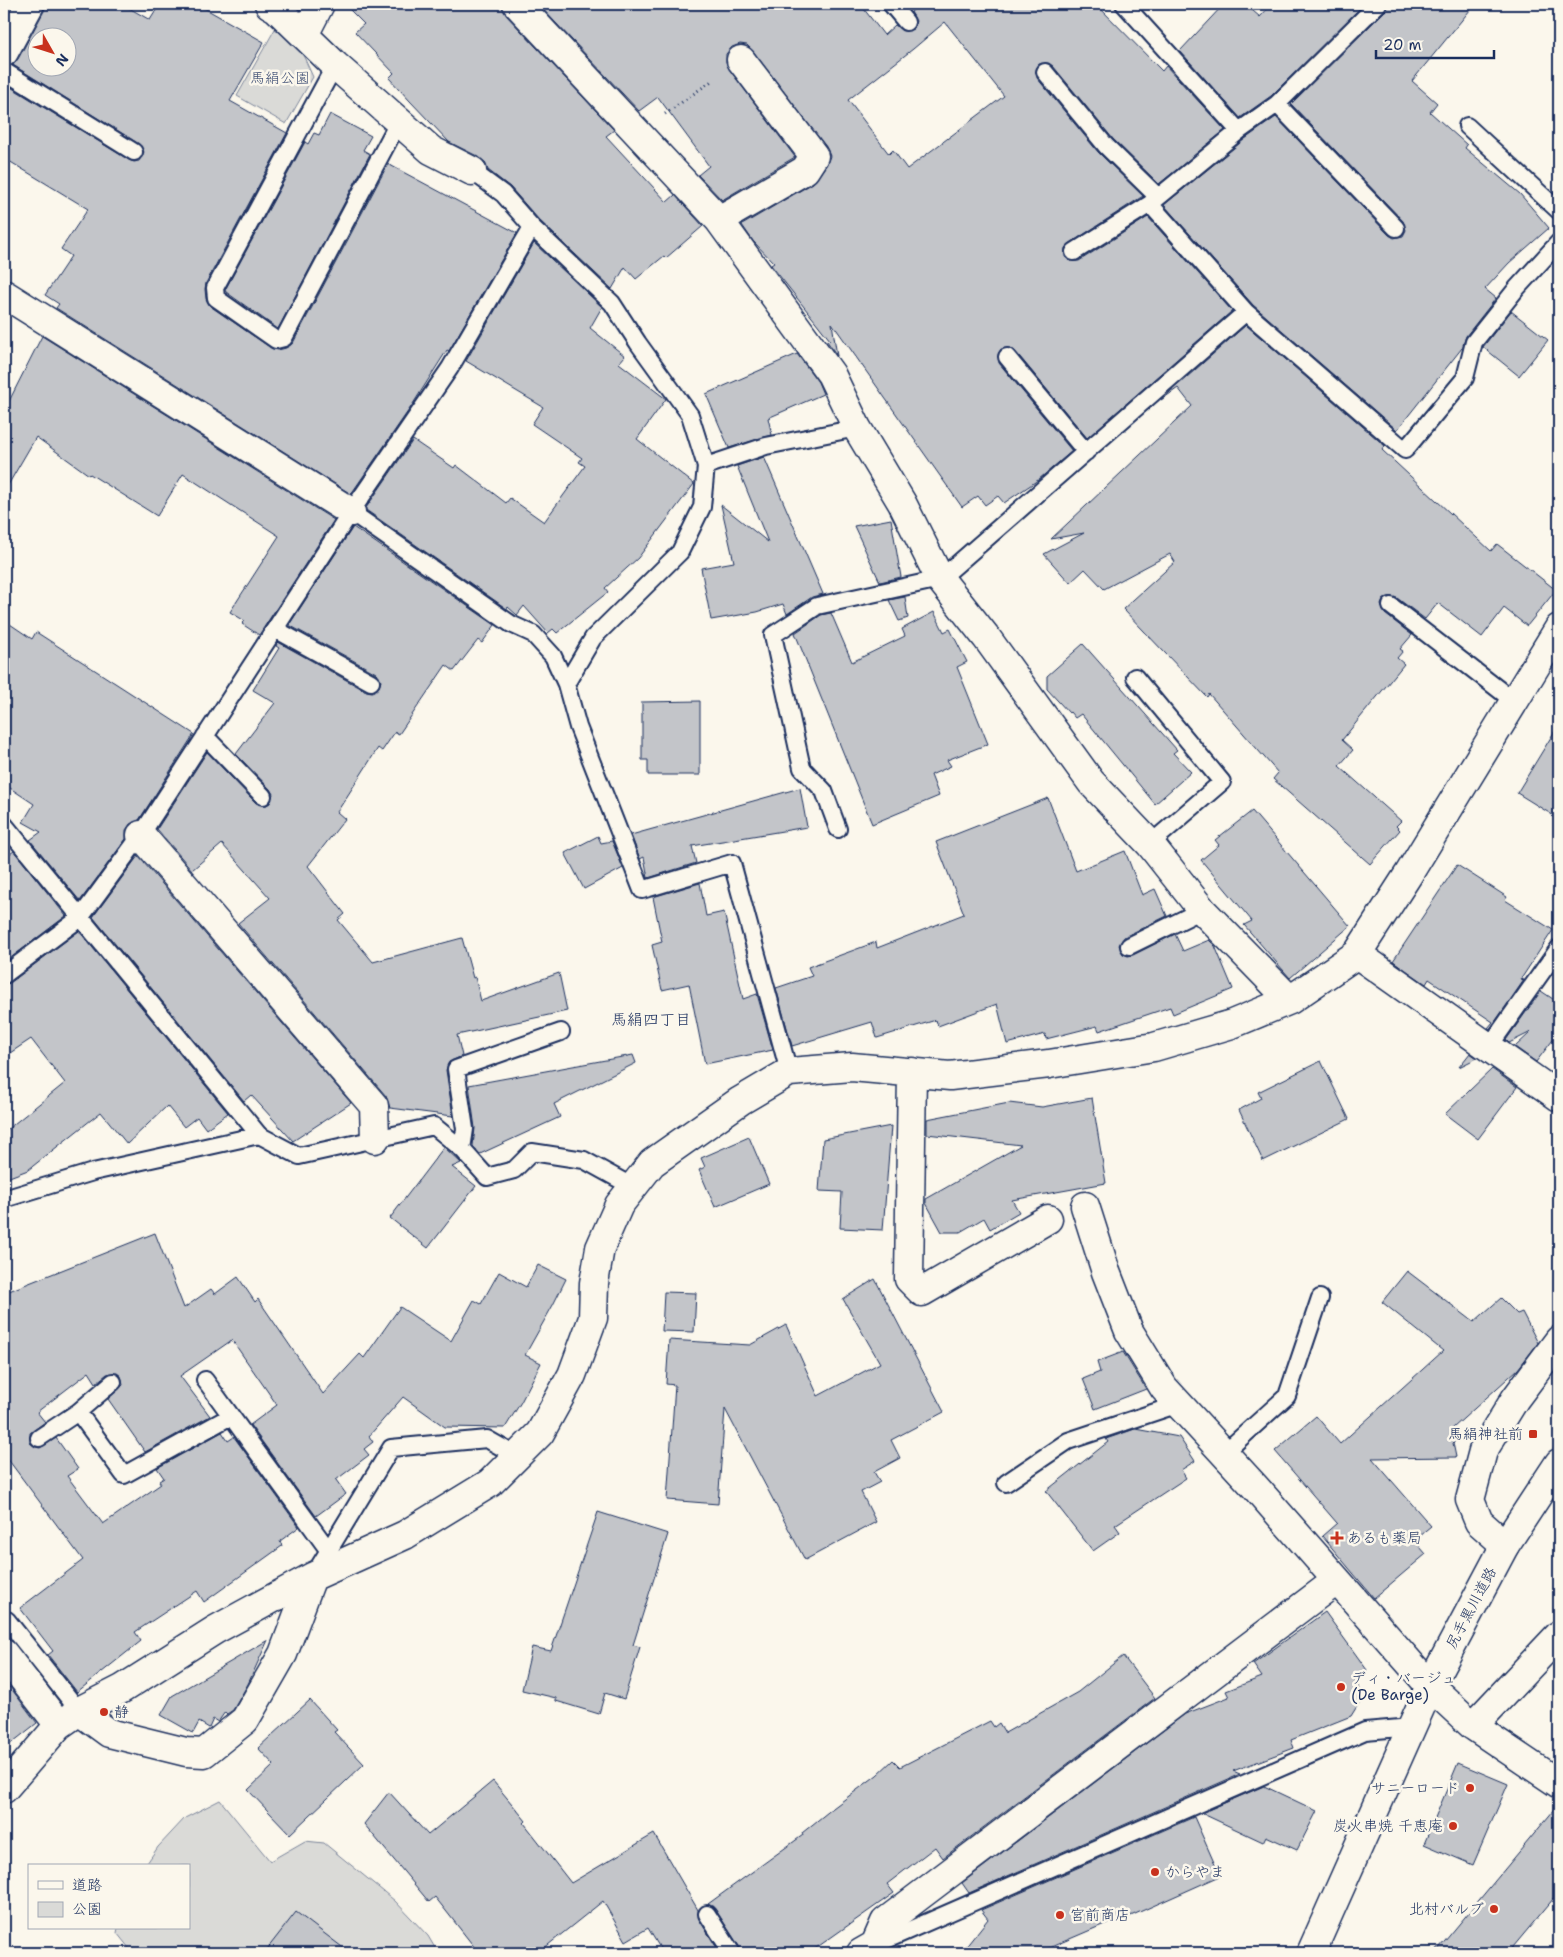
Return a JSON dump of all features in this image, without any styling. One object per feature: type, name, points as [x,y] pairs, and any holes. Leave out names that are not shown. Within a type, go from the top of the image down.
[{"type":"street","points":[[4,52],[30,4]]},
{"type":"street","points":[[269,4],[276,8],[335,65],[430,150],[472,171]]},
{"type":"street","points":[[304,35],[320,4]]},
{"type":"street","points":[[517,4],[720,220],[831,374],[857,428],[902,503],[940,579],[986,637],[1091,782],[1150,844],[1202,910],[1290,1000]]},
{"type":"street","points":[[720,220],[805,170],[814,156],[741,60]]},
{"type":"street","points":[[4,294],[351,512]]},
{"type":"street","points":[[4,1789],[69,1718],[122,1689],[214,1630],[312,1577],[405,1535],[490,1483],[540,1432],[572,1375],[593,1318],[594,1283],[600,1248],[619,1205],[652,1163],[740,1101],[789,1072],[852,1066],[950,1076],[1048,1064],[1154,1047],[1232,1024],[1290,1000],[1357,954],[1515,702],[1559,628]]},
{"type":"street","points":[[141,835],[374,1106],[376,1139]]},
{"type":"street","points":[[1357,954],[1559,1097]]},
{"type":"street","points":[[912,1072],[909,1279],[922,1292],[1048,1219]]},
{"type":"street","points":[[1085,1206],[1106,1272],[1129,1332],[1164,1388],[1430,1686],[1473,1726],[1559,1784]]},
{"type":"street","points":[[1505,1545],[1479,1522],[1470,1500],[1484,1451],[1515,1399],[1559,1340]]},
{"type":"street","name":"尻手黒川道路","points":[[1311,1953],[1430,1686],[1505,1545],[1559,1463]]},
{"type":"street","points":[[4,1654],[69,1718],[109,1733],[186,1752],[204,1753],[245,1720],[282,1654],[312,1577]]},
{"type":"street","points":[[873,1951],[885,1922],[1336,1581]]},
{"type":"street","points":[[1473,1726],[1559,1635]]},
{"type":"lane","points":[[891,4],[906,22]]},
{"type":"lane","points":[[1124,4],[1240,131]]},
{"type":"lane","points":[[1074,252],[1154,200],[1277,104],[1378,4]]},
{"type":"lane","points":[[335,65],[215,288],[216,298],[276,340],[284,338],[399,121]]},
{"type":"lane","points":[[4,71],[134,152]]},
{"type":"lane","points":[[1045,72],[1246,312],[1405,450],[1465,378],[1474,342],[1517,288],[1559,242]]},
{"type":"lane","points":[[1277,104],[1396,228]]},
{"type":"lane","points":[[1467,126],[1559,212]]},
{"type":"lane","points":[[472,171],[503,194],[532,226],[612,302],[638,344],[690,415],[706,466],[702,507],[680,552],[593,638],[566,684]]},
{"type":"lane","points":[[4,975],[80,918],[141,835],[351,512],[450,368],[532,226]]},
{"type":"lane","points":[[838,829],[824,791],[802,768],[773,635],[817,606],[940,579],[1246,312]]},
{"type":"lane","points":[[1007,357],[1086,452]]},
{"type":"lane","points":[[706,466],[766,446],[857,428]]},
{"type":"lane","points":[[351,512],[511,624],[533,634],[553,656],[566,684],[578,727],[642,890],[732,863],[789,1072]]},
{"type":"lane","points":[[1391,606],[1515,702]]},
{"type":"lane","points":[[275,629],[371,682]]},
{"type":"lane","points":[[1135,677],[1222,782],[1150,844]]},
{"type":"lane","points":[[205,736],[263,796]]},
{"type":"lane","points":[[4,824],[259,1135],[299,1156],[434,1126],[462,1149],[487,1177],[514,1170],[532,1152],[584,1160],[633,1187]]},
{"type":"lane","points":[[1129,946],[1202,910]]},
{"type":"lane","points":[[1489,1047],[1559,948]]},
{"type":"lane","points":[[462,1149],[465,1129],[456,1069],[561,1032]]},
{"type":"lane","points":[[4,1199],[93,1172],[259,1135]]},
{"type":"lane","points":[[1224,1453],[1287,1396],[1320,1298]]},
{"type":"lane","points":[[205,1380],[329,1551]]},
{"type":"lane","points":[[39,1438],[78,1412],[113,1382]]},
{"type":"lane","points":[[1006,1483],[1068,1441],[1179,1404]]},
{"type":"lane","points":[[78,1412],[124,1475],[231,1416]]},
{"type":"lane","points":[[312,1577],[390,1448],[487,1439],[517,1456]]},
{"type":"lane","points":[[7,1620],[69,1718]]},
{"type":"lane","points":[[873,1951],[1365,1731],[1412,1727]]},
{"type":"lane","points":[[707,1914],[732,1953]]},
{"type":"path","points":[[638,133],[741,60]]},
{"type":"green space","name":"馬絹公園","points":[[275,29],[299,46],[313,77],[286,124],[237,96]]},
{"type":"green space","points":[[220,1800],[270,1861],[305,1841],[324,1843],[395,1901],[428,1936],[438,1953],[133,1953],[117,1933],[118,1930],[190,1930],[190,1864],[146,1864],[158,1847],[185,1818]]},
{"type":"building","points":[[4,4],[12,4],[4,20]]},
{"type":"building","points":[[46,4],[122,4],[150,20],[160,4],[197,4],[264,42],[230,101],[287,133],[206,283],[205,289],[206,299],[210,306],[271,348],[278,350],[286,348],[293,343],[388,164],[517,233],[449,351],[447,350],[411,407],[351,494],[56,308],[59,304],[45,295],[71,256],[61,249],[88,209],[4,158],[4,83],[129,160],[139,161],[144,152],[139,144],[34,78],[78,78],[78,28],[35,28]]},
{"type":"building","points":[[344,4],[502,4],[506,15],[614,130],[606,136],[667,202],[675,195],[703,226],[666,258],[664,256],[636,279],[625,267],[612,289],[539,220],[510,187],[488,170],[485,162],[449,142],[410,101],[389,78],[394,73],[355,32],[364,24]]},
{"type":"building","points":[[538,4],[860,4],[884,35],[895,25],[903,31],[913,29],[916,21],[911,12],[920,4],[1096,4],[1162,71],[1166,66],[1225,130],[1159,184],[1113,139],[1053,66],[1048,63],[1039,64],[1036,69],[1037,78],[1098,152],[1143,196],[1069,244],[1065,248],[1065,257],[1070,261],[1079,261],[1148,217],[1232,311],[1087,438],[1015,351],[1010,348],[1001,349],[998,354],[999,363],[1072,451],[1038,480],[1004,503],[998,496],[985,505],[978,496],[962,507],[832,323],[837,356],[827,341],[830,340],[771,265],[774,263],[753,241],[742,225],[813,183],[827,164],[830,156],[826,147],[753,51],[747,45],[740,44],[732,47],[726,54],[726,62],[729,69],[795,157],[722,200],[698,175],[709,166],[658,97],[639,111]],"holes":[[[945,22],[1004,96],[907,169],[893,150],[889,154],[848,100]]]},
{"type":"building","points":[[1224,4],[1245,4],[1260,17],[1272,4],[1364,4],[1271,96],[1240,118],[1180,51]]},
{"type":"building","points":[[1388,4],[1475,4],[1412,81],[1437,103],[1430,112],[1467,145],[1465,148],[1520,194],[1549,228],[1509,263],[1485,289],[1496,298],[1466,336],[1462,348],[1397,430],[1253,305],[1164,205],[1245,139],[1276,117],[1389,235],[1394,238],[1403,236],[1406,230],[1403,221],[1291,104],[1385,11]]},
{"type":"building","points":[[28,41],[28,74],[13,65]]},
{"type":"building","points":[[330,114],[371,136],[363,150],[370,154],[278,329],[225,290],[305,142],[308,144],[314,133],[319,135]]},
{"type":"building","points":[[534,243],[602,307],[590,328],[625,356],[619,363],[666,399],[637,439],[694,484],[638,558],[605,588],[608,592],[557,633],[553,629],[548,633],[524,606],[517,615],[508,607],[507,609],[366,510],[413,440],[454,468],[456,465],[506,503],[510,498],[544,522],[585,466],[579,462],[582,458],[532,424],[543,407],[466,361]]},
{"type":"building","points":[[1511,311],[1548,340],[1519,376],[1483,347]]},
{"type":"building","points":[[1246,325],[1385,446],[1382,450],[1491,551],[1497,544],[1556,590],[1527,626],[1504,608],[1482,637],[1438,603],[1425,619],[1397,598],[1388,597],[1383,600],[1381,605],[1385,614],[1412,635],[1400,649],[1403,651],[1397,658],[1404,664],[1342,740],[1353,750],[1339,766],[1401,821],[1396,826],[1400,830],[1370,864],[1273,779],[1278,773],[1209,694],[1207,697],[1123,609],[1175,562],[1170,554],[1104,589],[1085,569],[1070,583],[1044,554],[1084,533],[1051,539],[1192,406],[1178,388],[1161,400]]},
{"type":"building","points":[[42,336],[334,520],[259,635],[242,624],[245,621],[230,612],[279,536],[183,474],[157,516],[89,475],[36,437],[4,492],[4,411]]},
{"type":"building","points":[[797,354],[818,382],[823,394],[768,418],[772,435],[729,448],[706,394]]},
{"type":"building","points":[[764,457],[823,594],[812,597],[787,614],[783,604],[757,612],[711,620],[701,568],[734,562],[721,505],[768,542],[737,466]]},
{"type":"building","points":[[891,519],[901,577],[880,582],[854,526]]},
{"type":"building","points":[[353,527],[495,625],[482,643],[478,640],[454,671],[446,665],[399,734],[395,732],[382,751],[378,748],[337,812],[345,819],[308,866],[345,914],[338,920],[373,962],[462,938],[481,1001],[559,973],[567,1011],[457,1035],[462,1056],[449,1062],[446,1070],[453,1116],[390,1108],[386,1096],[238,923],[270,898],[222,844],[192,870],[157,829],[207,752],[256,803],[265,806],[270,803],[273,794],[270,789],[236,754],[275,703],[253,690],[279,648],[276,646],[278,642],[366,691],[372,692],[379,687],[381,681],[376,673],[289,625]]},
{"type":"building","points":[[905,597],[908,618],[899,621],[889,600]]},
{"type":"building","points":[[934,612],[944,632],[950,629],[967,662],[957,667],[988,744],[947,760],[951,766],[931,775],[939,796],[872,824],[795,633],[821,615],[831,613],[852,662],[905,636],[902,629]]},
{"type":"building","points":[[4,620],[32,639],[36,632],[194,734],[139,820],[130,824],[126,830],[126,839],[80,901],[30,840],[41,832],[23,822],[34,804],[4,784]]},
{"type":"building","points":[[1083,644],[1177,750],[1173,753],[1191,772],[1155,804],[1081,714],[1075,718],[1047,689],[1047,676]]},
{"type":"building","points":[[700,701],[700,775],[648,775],[648,760],[642,760],[642,702]]},
{"type":"building","points":[[1559,724],[1559,819],[1517,793]]},
{"type":"building","points":[[800,788],[807,827],[692,846],[696,863],[648,878],[644,857],[640,859],[631,835]]},
{"type":"building","points":[[1048,798],[1076,871],[1125,851],[1142,895],[1155,889],[1167,916],[1124,937],[1119,945],[1123,954],[1133,955],[1175,934],[1183,951],[1209,940],[1215,946],[1233,989],[1173,1014],[1170,1007],[1099,1031],[1097,1026],[1046,1039],[1045,1034],[1007,1044],[997,1004],[938,1026],[936,1020],[877,1038],[872,1022],[792,1046],[776,988],[812,976],[808,967],[876,942],[877,948],[964,914],[936,842]]},
{"type":"building","points":[[1252,811],[1350,926],[1290,978],[1244,925],[1252,921],[1201,860],[1219,845],[1215,840]]},
{"type":"building","points":[[598,836],[601,843],[612,841],[623,868],[584,889],[565,853]]},
{"type":"building","points":[[14,851],[66,916],[4,963],[4,858]]},
{"type":"building","points":[[138,856],[351,1103],[293,1141],[251,1095],[244,1101],[93,917]]},
{"type":"building","points":[[1457,865],[1507,897],[1505,900],[1553,930],[1521,979],[1524,980],[1490,1029],[1488,1028],[1493,1022],[1429,979],[1426,984],[1393,961]]},
{"type":"building","points":[[700,883],[706,916],[724,912],[743,999],[757,994],[773,1050],[705,1064],[689,984],[662,990],[652,945],[662,942],[653,897]]},
{"type":"building","points":[[79,931],[228,1113],[206,1129],[197,1117],[184,1127],[167,1106],[127,1144],[101,1112],[28,1170],[4,1179],[4,1132],[65,1083],[31,1039],[4,1057],[4,985],[10,983]]},
{"type":"building","points":[[1541,991],[1559,1003],[1559,1032],[1536,1062],[1515,1047],[1531,1032],[1509,1043],[1506,1040]]},
{"type":"building","points":[[1470,1053],[1477,1058],[1459,1067]]},
{"type":"building","points":[[633,1055],[636,1063],[554,1104],[560,1117],[480,1154],[473,1146],[475,1128],[469,1085]]},
{"type":"building","points":[[1321,1061],[1349,1119],[1263,1161],[1239,1110],[1261,1098],[1258,1092]]},
{"type":"building","points":[[1492,1069],[1517,1087],[1478,1139],[1445,1114]]},
{"type":"building","points":[[1092,1098],[1106,1183],[1012,1200],[1019,1212],[990,1229],[984,1218],[960,1232],[942,1232],[926,1203],[926,1199],[1021,1145],[927,1134],[927,1119],[1009,1103],[1042,1107]]},
{"type":"building","points":[[891,1126],[883,1230],[840,1228],[842,1192],[819,1191],[823,1139]]},
{"type":"building","points":[[749,1137],[769,1184],[715,1207],[699,1170],[705,1167],[701,1158]]},
{"type":"building","points":[[444,1147],[461,1163],[452,1167],[476,1186],[428,1248],[390,1218]]},
{"type":"building","points":[[155,1233],[184,1308],[211,1289],[215,1294],[238,1277],[255,1302],[258,1299],[323,1394],[360,1354],[364,1358],[400,1307],[451,1341],[474,1300],[481,1304],[499,1272],[526,1287],[538,1265],[566,1279],[525,1355],[541,1363],[505,1428],[445,1427],[403,1397],[369,1436],[373,1442],[364,1449],[369,1455],[336,1480],[346,1494],[316,1516],[250,1425],[277,1405],[232,1340],[180,1376],[210,1416],[145,1452],[108,1399],[123,1385],[121,1376],[117,1373],[107,1374],[96,1383],[89,1372],[37,1412],[45,1422],[30,1433],[30,1443],[40,1448],[56,1438],[78,1469],[67,1476],[103,1524],[161,1484],[159,1481],[164,1478],[157,1468],[222,1432],[228,1441],[234,1437],[299,1527],[280,1541],[282,1546],[204,1602],[197,1591],[135,1632],[141,1641],[77,1692],[48,1655],[53,1651],[20,1608],[83,1560],[4,1454],[4,1293]]},
{"type":"building","points":[[1407,1271],[1474,1322],[1501,1298],[1517,1314],[1522,1312],[1538,1343],[1518,1369],[1453,1428],[1461,1436],[1453,1443],[1456,1457],[1372,1458],[1431,1526],[1414,1540],[1426,1554],[1374,1598],[1322,1536],[1337,1523],[1275,1451],[1316,1416],[1340,1444],[1443,1351],[1382,1302]]},
{"type":"building","points":[[875,1279],[944,1412],[891,1440],[900,1458],[874,1472],[880,1482],[861,1492],[876,1522],[805,1560],[725,1409],[718,1504],[667,1500],[675,1385],[666,1384],[669,1340],[750,1345],[786,1325],[818,1396],[880,1363],[843,1299]]},
{"type":"building","points":[[664,1292],[696,1293],[694,1332],[662,1331]]},
{"type":"building","points":[[1123,1352],[1146,1389],[1095,1409],[1083,1379],[1100,1372],[1097,1362]]},
{"type":"building","points":[[1135,1429],[1179,1437],[1195,1461],[1181,1470],[1186,1478],[1115,1525],[1120,1532],[1093,1551],[1046,1491],[1108,1442],[1106,1439]]},
{"type":"building","points":[[598,1512],[668,1534],[633,1645],[640,1647],[624,1699],[605,1693],[599,1714],[556,1701],[556,1698],[522,1690],[532,1647],[551,1651]]},
{"type":"building","points":[[1325,1612],[1367,1670],[1354,1680],[1364,1695],[1351,1716],[1291,1740],[1294,1748],[1233,1771],[1240,1774],[969,1893],[962,1883],[1185,1714],[1229,1697],[1226,1691],[1262,1677],[1253,1664]]},
{"type":"building","points":[[268,1640],[248,1684],[233,1710],[227,1714],[225,1712],[218,1722],[213,1719],[209,1728],[199,1722],[193,1733],[161,1715],[172,1696]]},
{"type":"building","points":[[1123,1656],[1155,1698],[943,1858],[935,1847],[887,1884],[894,1893],[809,1953],[742,1953],[715,1909],[708,1904],[803,1835],[802,1833],[877,1775],[893,1760],[900,1767],[990,1721],[994,1727],[999,1723],[1005,1733],[1078,1692]]},
{"type":"building","points":[[10,1687],[37,1723],[4,1749],[4,1691]]},
{"type":"building","points":[[310,1700],[337,1730],[334,1732],[364,1764],[290,1834],[248,1790],[274,1765],[258,1748]]},
{"type":"building","points":[[1458,1763],[1508,1784],[1473,1865],[1424,1844]]},
{"type":"building","points":[[493,1781],[526,1821],[524,1823],[571,1883],[654,1834],[698,1910],[699,1919],[720,1953],[663,1953],[648,1928],[626,1941],[603,1901],[538,1953],[479,1953],[435,1897],[429,1902],[364,1824],[389,1792],[428,1835]]},
{"type":"building","points":[[1264,1786],[1317,1811],[1297,1850],[1266,1836],[1263,1842],[1201,1813]]},
{"type":"building","points":[[1559,1804],[1559,1892],[1508,1953],[1435,1953]]},
{"type":"building","points":[[1194,1817],[1220,1876],[1115,1923],[1114,1920],[1037,1953],[961,1953],[988,1919],[981,1910]]},
{"type":"building","points":[[296,1912],[350,1953],[264,1953]]},
{"type":"place","name":"馬絹神社前","points":[[1533,1434]]},
{"type":"place","name":"あるも薬局","points":[[1337,1538]]},
{"type":"place","name":"ディ・バージュ (De Barge)","points":[[1341,1687]]},
{"type":"place","name":"静","points":[[104,1712]]},
{"type":"place","name":"サニーロード","points":[[1470,1788]]},
{"type":"place","name":"炭火串焼 千恵庵","points":[[1453,1826]]},
{"type":"place","name":"からやま","points":[[1155,1872]]},
{"type":"place","name":"北村バルブ","points":[[1494,1909]]},
{"type":"place","name":"宮前商店","points":[[1060,1915]]},
{"type":"district","name":"馬絹四丁目","points":[[651,1019]]}]
